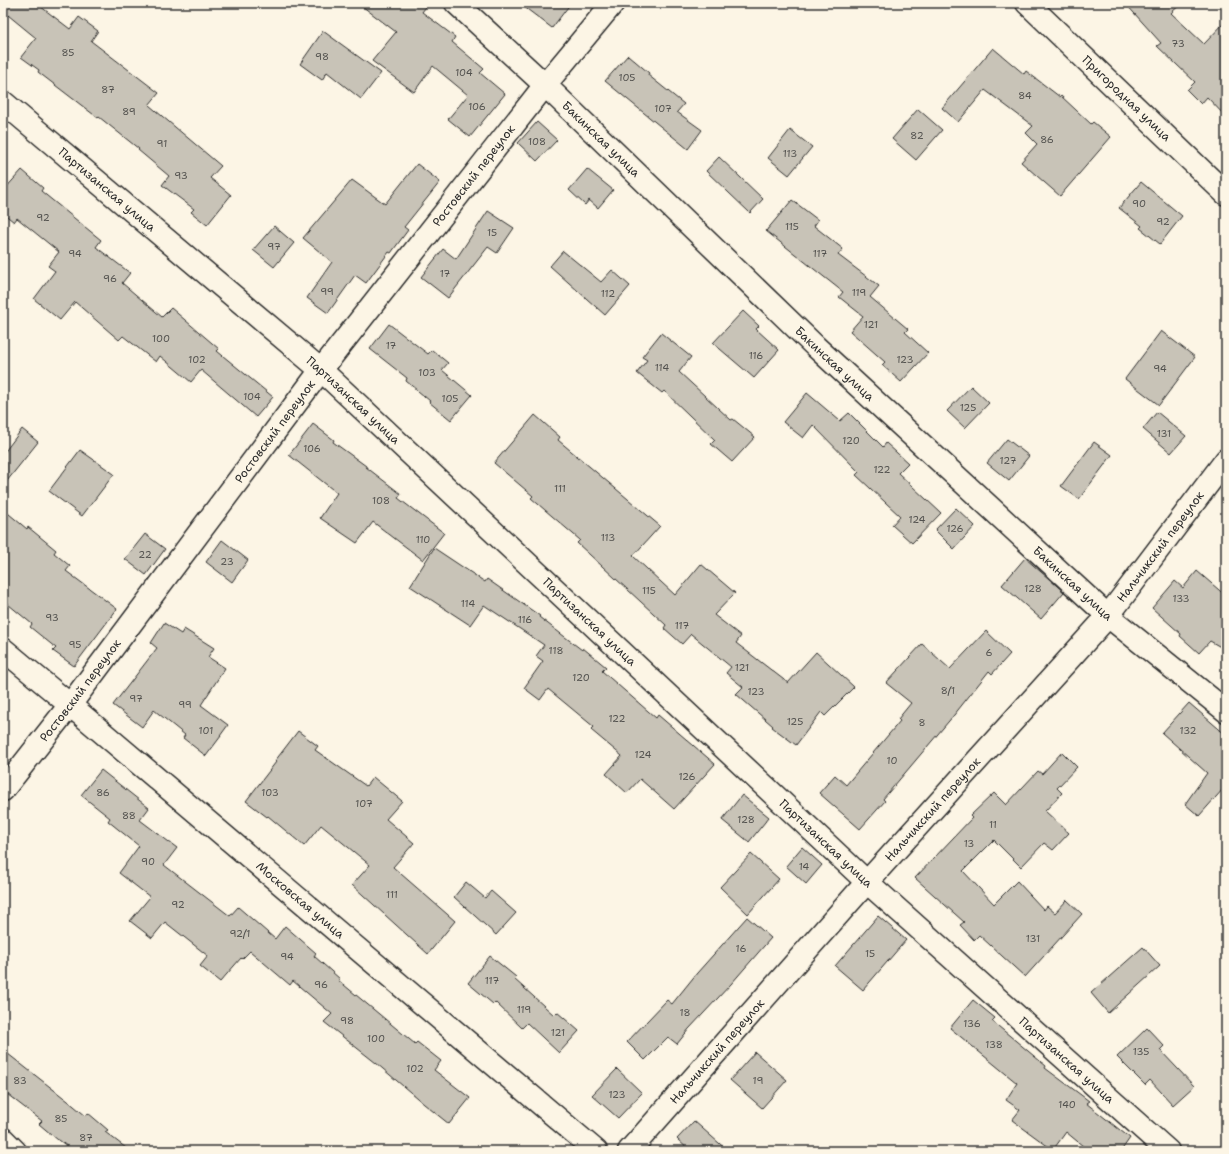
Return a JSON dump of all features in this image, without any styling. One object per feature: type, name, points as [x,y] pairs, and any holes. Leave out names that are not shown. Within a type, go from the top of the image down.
[{"type":"street","name":"Бакинская улица","points":[[456,3],[545,85],[816,347],[1108,616],[1226,711]]},
{"type":"street","name":"Ростовский переулок","points":[[3,790],[70,705],[321,370],[545,85],[613,3]]},
{"type":"street","name":"Пригородная улица","points":[[1027,3],[1226,194]]},
{"type":"street","name":"Партизанская улица","points":[[3,102],[321,370],[867,882],[1168,1151]]},
{"type":"street","name":"Нальчикский переулок","points":[[629,1151],[867,882],[1108,616],[1226,460]]},
{"type":"street","name":"Московская улица","points":[[3,650],[70,705],[596,1151]]},
{"type":"street","points":[[3,1139],[15,1151]]},
{"type":"building","points":[[3,3],[36,3],[70,29],[79,17],[98,31],[91,41],[159,93],[149,105],[221,166],[210,178],[231,195],[207,225],[191,212],[194,209],[162,185],[169,176],[138,150],[139,149],[38,72],[39,70],[21,57],[36,38],[3,11]]},
{"type":"building","points":[[358,3],[429,3],[422,12],[455,37],[452,42],[484,69],[480,73],[505,94],[470,137],[448,119],[468,95],[433,66],[414,92],[372,61],[396,32]]},
{"type":"building","points":[[519,3],[571,3],[552,28]]},
{"type":"building","points":[[1125,3],[1182,3],[1171,13],[1204,44],[1226,21],[1226,117],[1207,97],[1201,104],[1187,90],[1195,82],[1157,46],[1161,43]]},
{"type":"building","points":[[323,31],[381,73],[361,99],[327,72],[322,80],[300,64]]},
{"type":"building","points":[[993,48],[1024,74],[1026,71],[1060,97],[1061,96],[1091,124],[1093,122],[1111,137],[1060,196],[1021,162],[1037,144],[1026,133],[1033,126],[985,90],[958,122],[942,108]]},
{"type":"building","points":[[628,55],[649,73],[648,75],[684,104],[677,112],[702,130],[688,149],[605,81]]},
{"type":"building","points":[[918,109],[942,130],[916,160],[892,139]]},
{"type":"building","points":[[537,122],[557,140],[537,161],[518,143]]},
{"type":"building","points":[[790,130],[812,147],[789,175],[768,158]]},
{"type":"building","points":[[719,157],[763,199],[750,213],[706,171]]},
{"type":"building","points":[[417,164],[440,182],[404,227],[408,230],[391,253],[389,252],[366,283],[355,275],[328,313],[307,298],[332,262],[303,238],[352,180],[385,204]]},
{"type":"building","points":[[587,169],[613,190],[598,208],[589,200],[585,205],[569,190]]},
{"type":"building","points":[[22,170],[43,188],[41,191],[101,240],[96,247],[130,273],[122,283],[162,317],[171,308],[219,349],[217,351],[273,397],[256,417],[201,370],[191,382],[160,356],[156,362],[123,336],[119,340],[75,302],[60,320],[34,299],[55,271],[48,266],[59,252],[17,218],[14,222],[3,213],[3,191]]},
{"type":"building","points":[[1141,182],[1182,216],[1160,244],[1140,228],[1142,226],[1119,208]]},
{"type":"building","points":[[792,200],[818,220],[814,226],[843,249],[838,255],[879,286],[870,297],[908,329],[905,332],[928,353],[901,382],[882,365],[885,362],[850,331],[863,316],[839,297],[843,292],[766,231]]},
{"type":"building","points":[[488,211],[514,228],[497,253],[488,247],[448,298],[421,277],[443,249],[456,259]]},
{"type":"building","points":[[274,226],[294,243],[274,267],[253,250]]},
{"type":"building","points":[[563,251],[601,282],[612,270],[630,286],[605,315],[550,266]]},
{"type":"building","points":[[743,311],[759,326],[756,329],[779,350],[754,378],[713,343]]},
{"type":"building","points":[[389,324],[428,354],[432,350],[448,363],[442,370],[472,395],[451,420],[406,381],[407,378],[370,349]]},
{"type":"building","points":[[1161,331],[1195,357],[1159,405],[1125,379]]},
{"type":"building","points":[[661,333],[691,357],[679,372],[731,420],[733,419],[755,437],[732,462],[711,444],[715,440],[664,391],[662,393],[637,373],[647,360],[642,357]]},
{"type":"building","points":[[971,386],[989,403],[965,428],[947,411]]},
{"type":"building","points":[[807,393],[840,421],[849,413],[883,447],[886,443],[908,463],[898,473],[941,513],[912,543],[892,525],[900,516],[856,475],[859,472],[813,425],[803,438],[783,422]]},
{"type":"building","points":[[1157,412],[1186,436],[1171,453],[1143,429]]},
{"type":"building","points":[[535,415],[560,437],[558,440],[660,526],[633,556],[675,595],[701,564],[735,593],[714,615],[741,636],[736,643],[788,683],[816,652],[854,687],[825,716],[821,712],[796,745],[772,727],[773,726],[736,694],[743,687],[726,673],[731,667],[691,634],[682,644],[664,628],[666,625],[577,543],[580,540],[531,498],[533,496],[494,463]]},
{"type":"building","points":[[313,424],[334,440],[333,442],[401,494],[398,498],[444,533],[423,560],[373,522],[357,543],[320,518],[337,493],[289,455]]},
{"type":"building","points":[[22,429],[38,442],[3,486],[3,454]]},
{"type":"building","points":[[1007,439],[1029,456],[1009,481],[987,463]]},
{"type":"building","points":[[1094,442],[1112,455],[1079,499],[1061,486]]},
{"type":"building","points":[[80,450],[114,474],[82,516],[49,491]]},
{"type":"building","points":[[956,508],[975,526],[954,549],[935,530]]},
{"type":"building","points":[[3,509],[56,550],[54,553],[70,566],[66,571],[117,609],[74,666],[53,651],[56,648],[30,627],[32,624],[3,600]]},
{"type":"building","points":[[145,534],[165,549],[146,575],[125,559]]},
{"type":"building","points":[[222,540],[248,560],[232,582],[206,562]]},
{"type":"building","points":[[434,548],[485,582],[487,579],[540,616],[539,617],[582,650],[583,648],[606,667],[602,671],[656,718],[658,715],[715,764],[674,809],[640,779],[627,793],[606,774],[622,756],[591,730],[594,727],[548,689],[540,700],[524,688],[543,661],[536,656],[544,645],[484,605],[470,625],[410,586]]},
{"type":"building","points":[[1025,558],[1064,592],[1041,619],[1002,585]]},
{"type":"building","points":[[1197,571],[1226,596],[1226,650],[1210,641],[1199,653],[1180,636],[1181,634],[1152,608],[1175,581],[1183,588]]},
{"type":"building","points":[[164,623],[181,634],[184,629],[214,648],[208,657],[225,668],[201,705],[228,725],[206,756],[183,738],[185,735],[154,710],[142,727],[113,705],[157,648],[151,643]]},
{"type":"building","points":[[986,631],[1010,654],[992,674],[989,671],[883,799],[885,801],[860,829],[819,793],[835,775],[846,785],[900,721],[898,719],[911,703],[886,683],[922,644],[950,669]]},
{"type":"building","points":[[1189,703],[1226,735],[1226,790],[1224,788],[1199,816],[1185,804],[1207,773],[1162,733]]},
{"type":"building","points":[[298,731],[318,746],[315,750],[366,786],[373,777],[402,801],[386,819],[414,843],[393,867],[455,921],[428,954],[352,885],[370,865],[321,825],[304,846],[268,816],[267,817],[246,801]]},
{"type":"building","points":[[1062,752],[1077,767],[1057,788],[1062,793],[1045,811],[1069,833],[1053,850],[1044,843],[1021,867],[994,840],[963,871],[994,904],[1017,881],[1044,910],[1047,906],[1055,913],[1067,900],[1082,914],[1025,977],[979,935],[974,940],[960,925],[964,922],[915,878],[972,818],[970,816],[994,793],[1006,805],[1038,771],[1042,774]]},
{"type":"building","points":[[101,770],[149,808],[140,820],[177,848],[164,865],[230,916],[238,907],[275,939],[285,926],[316,953],[314,956],[340,979],[338,980],[415,1044],[417,1042],[441,1061],[434,1070],[470,1098],[449,1124],[324,1022],[332,1014],[293,981],[290,985],[250,951],[242,959],[241,958],[220,982],[200,966],[208,956],[165,922],[152,938],[130,921],[150,897],[119,873],[139,846],[108,821],[110,818],[81,795]]},
{"type":"building","points":[[742,795],[769,817],[749,842],[722,820]]},
{"type":"building","points":[[802,847],[822,865],[806,884],[786,866]]},
{"type":"building","points":[[751,854],[779,879],[748,914],[720,887]]},
{"type":"building","points":[[466,882],[485,898],[491,891],[516,913],[496,935],[454,897]]},
{"type":"building","points":[[878,916],[906,940],[863,990],[835,966]]},
{"type":"building","points":[[747,917],[771,938],[677,1044],[668,1037],[645,1060],[627,1042],[667,1000],[672,1004],[697,973]]},
{"type":"building","points":[[1143,947],[1160,966],[1108,1013],[1091,993]]},
{"type":"building","points":[[490,956],[516,977],[514,979],[554,1015],[557,1012],[579,1031],[559,1053],[527,1023],[522,1028],[495,1002],[493,1004],[468,983]]},
{"type":"building","points":[[973,1000],[995,1018],[992,1021],[1046,1066],[1045,1068],[1089,1101],[1086,1103],[1130,1138],[1121,1151],[1089,1151],[1066,1132],[1053,1150],[1012,1120],[1020,1110],[1006,1100],[1017,1083],[950,1028]]},
{"type":"building","points":[[1147,1028],[1164,1046],[1160,1050],[1194,1086],[1173,1105],[1150,1080],[1145,1085],[1117,1057]]},
{"type":"building","points":[[3,1050],[86,1116],[88,1113],[108,1130],[105,1132],[130,1151],[73,1151],[58,1140],[39,1124],[42,1121],[3,1091]]},
{"type":"building","points":[[755,1052],[787,1080],[762,1108],[730,1080]]},
{"type":"building","points":[[617,1069],[642,1093],[618,1118],[592,1095]]},
{"type":"building","points":[[694,1121],[728,1151],[690,1151],[677,1139]]}]
